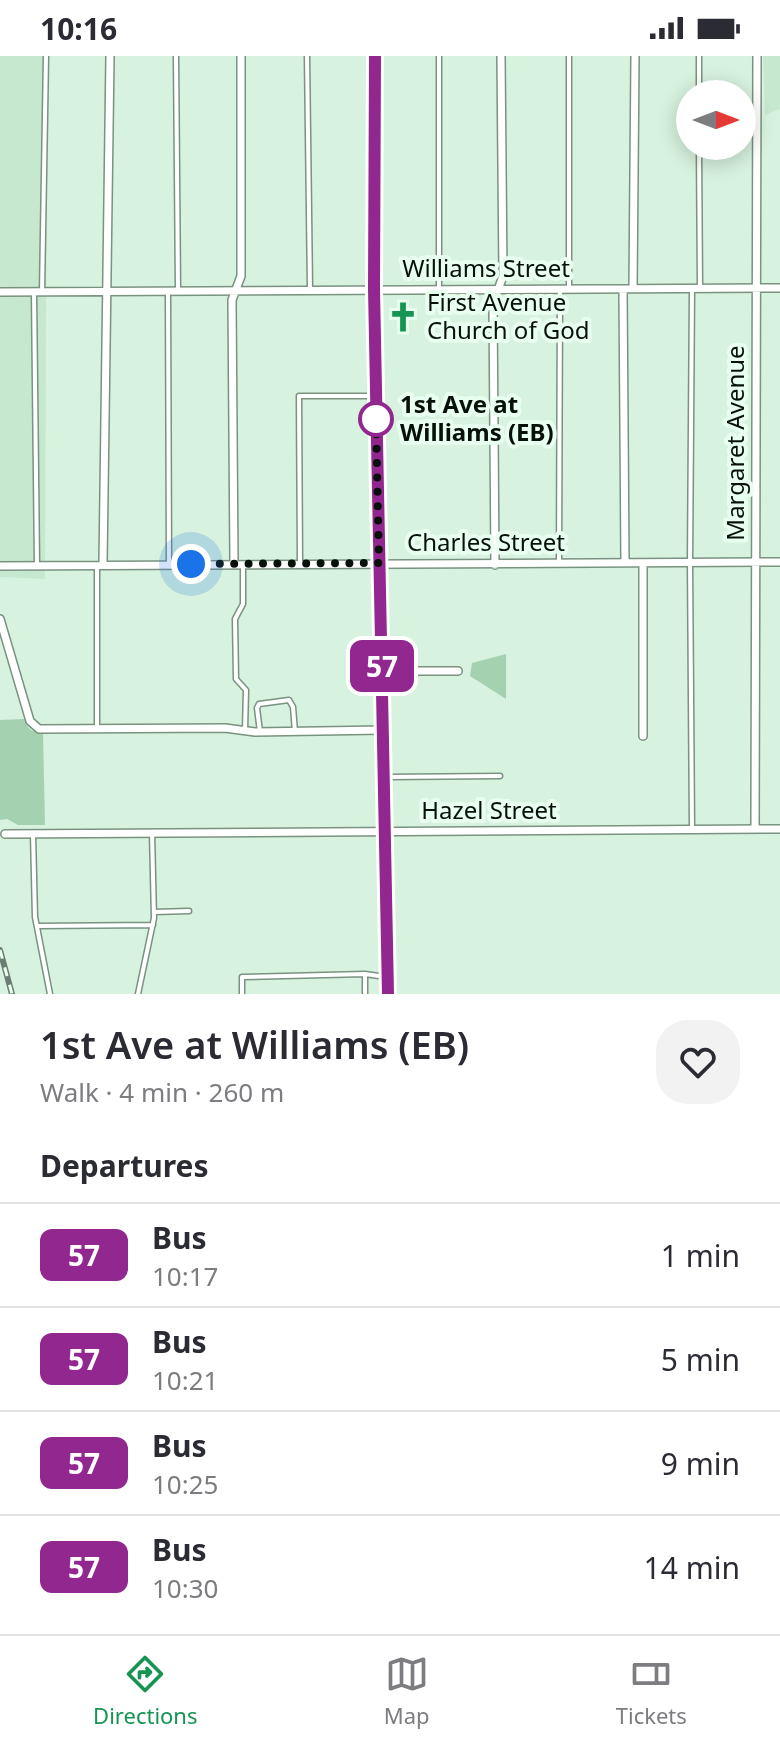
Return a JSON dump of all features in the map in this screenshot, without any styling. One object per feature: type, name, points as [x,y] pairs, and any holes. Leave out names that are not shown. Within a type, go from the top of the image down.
[{"type":"street","points":[[100,564],[110,56]]},
{"type":"street","points":[[238,563],[232,300],[241,276],[241,56]]},
{"type":"street","points":[[375,56],[374,289],[388,994]]},
{"type":"street","points":[[495,565],[493,304],[503,276],[501,56]]},
{"type":"street","points":[[633,289],[635,56]]},
{"type":"street","name":"Margaret Avenue","points":[[755,829],[757,56]]},
{"type":"street","name":"Williams Street","points":[[0,292],[780,288]]},
{"type":"street","points":[[623,289],[625,563]]},
{"type":"street","name":"Charles Street","points":[[0,566],[780,562]]},
{"type":"street","points":[[643,563],[643,736]]},
{"type":"street","points":[[0,619],[13,669],[34,727],[39,729],[383,730]]},
{"type":"street","points":[[382,671],[458,671]]},
{"type":"street","name":"Hazel Street","points":[[5,834],[780,829]]},
{"type":"lane","points":[[37,566],[38,292],[46,56]]},
{"type":"lane","points":[[176,56],[178,291]]},
{"type":"lane","points":[[307,56],[310,289]]},
{"type":"lane","points":[[439,56],[439,289]]},
{"type":"lane","points":[[559,563],[569,56]]},
{"type":"lane","points":[[699,56],[699,80]]},
{"type":"lane","points":[[692,830],[690,562],[699,160]]},
{"type":"lane","points":[[168,291],[169,565]]},
{"type":"lane","points":[[300,563],[299,396],[376,396]]},
{"type":"lane","points":[[238,563],[243,604],[235,619],[236,679],[246,690],[245,731]]},
{"type":"lane","points":[[97,728],[100,564]]},
{"type":"lane","points":[[260,732],[257,708],[259,704],[276,700],[289,700],[293,707],[295,732]]},
{"type":"lane","points":[[384,777],[500,776]]},
{"type":"lane","points":[[138,994],[153,925],[152,833]]},
{"type":"lane","points":[[33,834],[37,926],[50,994]]},
{"type":"lane","points":[[154,912],[189,911]]},
{"type":"lane","points":[[37,926],[153,925]]},
{"type":"lane","points":[[242,994],[242,977],[365,974],[388,977]]},
{"type":"lane","points":[[365,974],[365,994]]},
{"type":"shaded area","points":[[0,56],[47,56],[45,579],[0,577]]},
{"type":"shaded area","points":[[763,56],[780,56],[780,109],[765,115]]},
{"type":"shaded area","points":[[506,654],[506,699],[470,676],[472,663]]},
{"type":"shaded area","points":[[24,719],[31,730],[43,733],[45,825],[18,825],[7,819],[0,820],[0,720]]},
{"type":"railway","points":[[0,950],[12,994]]},
{"type":"bus line","name":"57","points":[[375,56],[374,289],[388,994]]},
{"type":"place","name":"First Avenue Church of God","points":[[403,317]]},
{"type":"place","name":"1st Ave at Williams (EB)","points":[[376,419]]},
{"type":"route","points":[[191,564],[379,563],[376,419]]}]
